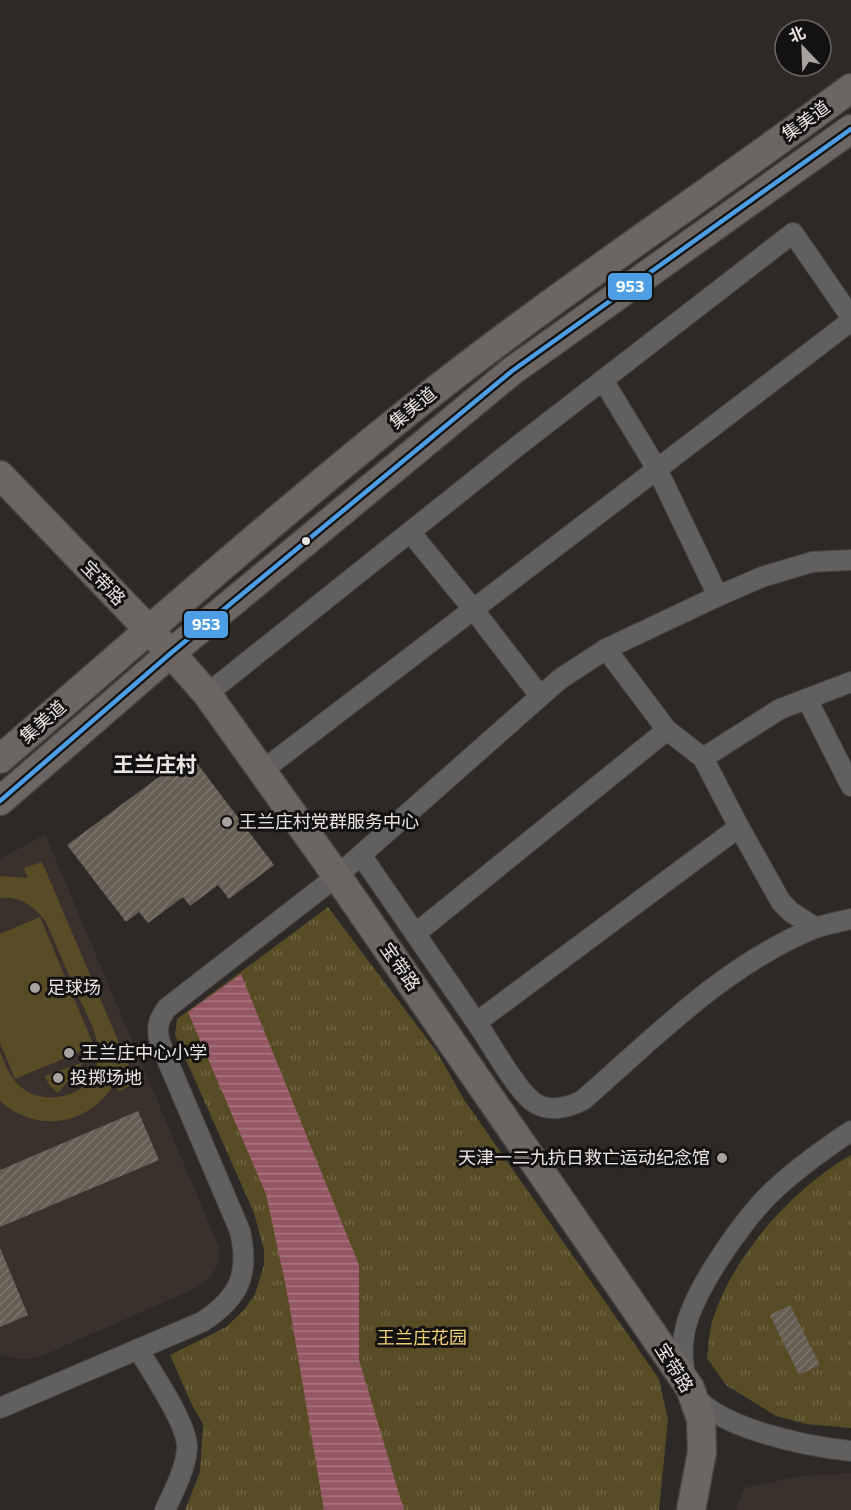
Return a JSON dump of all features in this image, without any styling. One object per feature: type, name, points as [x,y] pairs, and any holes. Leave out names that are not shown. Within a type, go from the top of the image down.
[{"type":"main road","name":"集美道","points":[[0,759],[356,454],[429,395],[516,329],[851,88]]},
{"type":"main road","name":"集美道","points":[[0,801],[171,653],[512,371],[851,129]]},
{"type":"main road","name":"宝带路","points":[[0,475],[171,653],[207,694],[337,876],[690,1388],[701,1419],[702,1452],[692,1510]]},
{"type":"street","points":[[207,694],[603,380],[794,232],[851,319],[263,770]]},
{"type":"street","points":[[603,380],[657,469],[718,596]]},
{"type":"street","points":[[410,532],[540,696]]},
{"type":"street","points":[[0,1408],[202,1322],[219,1311],[233,1296],[241,1280],[244,1249],[240,1231],[160,1043],[157,1031],[159,1019],[167,1008],[337,876],[560,679],[606,649],[762,577],[812,562],[851,560]]},
{"type":"street","points":[[606,649],[667,730],[704,758],[781,902],[791,912],[816,928]]},
{"type":"street","points":[[704,758],[780,709],[851,682]]},
{"type":"street","points":[[807,699],[850,784]]},
{"type":"street","points":[[415,934],[667,730]]},
{"type":"street","points":[[477,1022],[739,827]]},
{"type":"street","points":[[361,855],[522,1090],[533,1102],[558,1109],[584,1100],[692,1005],[766,952],[816,928],[851,919]]},
{"type":"street","points":[[851,1131],[820,1152],[774,1191],[749,1218],[715,1267],[691,1310],[683,1348],[690,1388],[709,1408],[740,1425],[764,1433],[817,1448],[851,1451]]},
{"type":"street","points":[[138,1349],[163,1391],[186,1438],[187,1449],[183,1464],[165,1510]]},
{"type":"shaded area","name":"王兰庄中心小学","points":[[45,834],[219,1247],[220,1258],[215,1270],[205,1282],[194,1289],[37,1358],[19,1359],[0,1355],[0,859]]},
{"type":"shaded area","points":[[241,974],[359,1265],[359,1360],[404,1510],[324,1510],[287,1292],[266,1194],[188,1012]]},
{"type":"shaded area","points":[[851,1473],[851,1510],[736,1510],[744,1488],[800,1476]]},
{"type":"green space","points":[[42,862],[136,1083],[119,1091],[115,1083],[91,1109],[62,1120],[46,1121],[30,1118],[0,1101],[0,1052],[8,1071],[21,1087],[32,1094],[56,1097],[68,1095],[89,1081],[95,1071],[98,1050],[92,1025],[46,922],[37,911],[21,900],[0,898],[0,876],[28,878],[24,868]]},
{"type":"green space","name":"王兰庄花园","points":[[328,907],[437,1052],[463,1098],[659,1379],[668,1420],[659,1510],[185,1510],[200,1472],[203,1424],[170,1355],[226,1327],[244,1310],[255,1294],[264,1265],[264,1250],[254,1213],[175,1035],[177,1019]]},
{"type":"green space","name":"足球场","points":[[40,917],[94,1046],[15,1079],[0,1043],[0,934]]},
{"type":"green space","name":"投掷场地","points":[[84,1062],[58,1093],[49,1085],[45,1076]]},
{"type":"green space","points":[[851,1155],[851,1428],[806,1424],[776,1416],[726,1385],[707,1358],[711,1326],[721,1297],[749,1249],[786,1205],[829,1169]]},
{"type":"building","points":[[190,754],[274,865],[229,899],[218,885],[190,906],[183,897],[148,923],[139,912],[126,922],[67,845]]},
{"type":"building","points":[[138,1111],[159,1160],[0,1227],[0,1170]]},
{"type":"building","points":[[0,1248],[28,1315],[0,1327]]},
{"type":"building","points":[[790,1305],[820,1365],[799,1375],[770,1315]]},
{"type":"transit line","name":"953","points":[[0,801],[171,653],[512,371],[851,129]]},
{"type":"place","name":"王兰庄村党群服务中心","points":[[227,822]]},
{"type":"place","name":"足球场","points":[[35,988]]},
{"type":"place","name":"王兰庄中心小学","points":[[69,1053]]},
{"type":"place","name":"投掷场地","points":[[58,1078]]},
{"type":"place","name":"天津一二九抗日救亡运动纪念馆","points":[[722,1158]]},
{"type":"district","name":"王兰庄村","points":[[155,765]]}]
